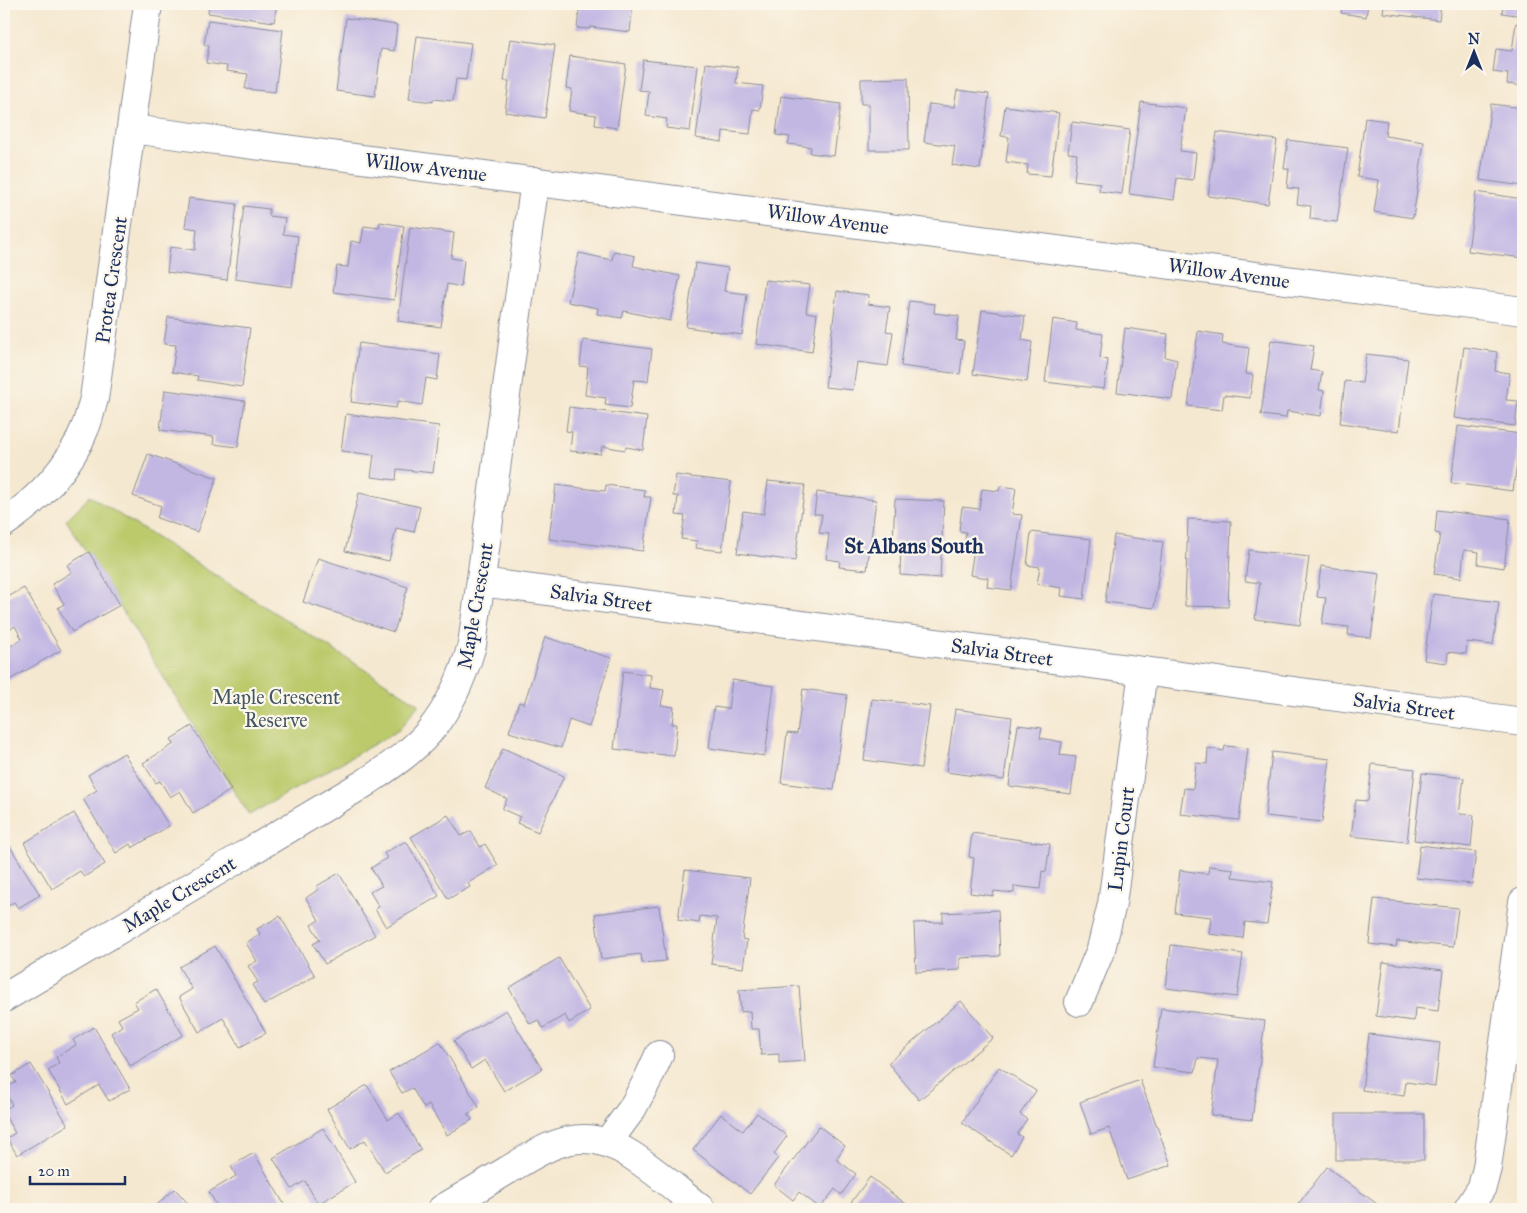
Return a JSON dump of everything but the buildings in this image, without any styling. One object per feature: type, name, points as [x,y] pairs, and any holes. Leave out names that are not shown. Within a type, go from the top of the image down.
[{"type":"street","name":"Protea Crescent","points":[[4,523],[22,511],[53,481],[72,454],[85,429],[94,399],[148,4]]},
{"type":"street","name":"Willow Avenue","points":[[132,129],[1523,312]]},
{"type":"street","name":"Maple Crescent","points":[[4,998],[365,783],[403,756],[429,732],[452,697],[464,673],[472,645],[535,181]]},
{"type":"street","name":"Salvia Street","points":[[481,582],[1523,722]]},
{"type":"street","name":"Lupin Court","points":[[1079,1002],[1101,948],[1112,904],[1143,671]]},
{"type":"street","points":[[1468,1209],[1482,1187],[1488,1168],[1523,902]]},
{"type":"street","points":[[607,1143],[632,1109],[659,1055]]},
{"type":"street","points":[[442,1209],[554,1144],[583,1139],[607,1143],[631,1155],[701,1209]]},
{"type":"green space","name":"Maple Crescent Reserve","points":[[90,496],[419,704],[399,730],[249,815],[66,520]]},
{"type":"district","name":"St Albans South","points":[[914,546]]}]
